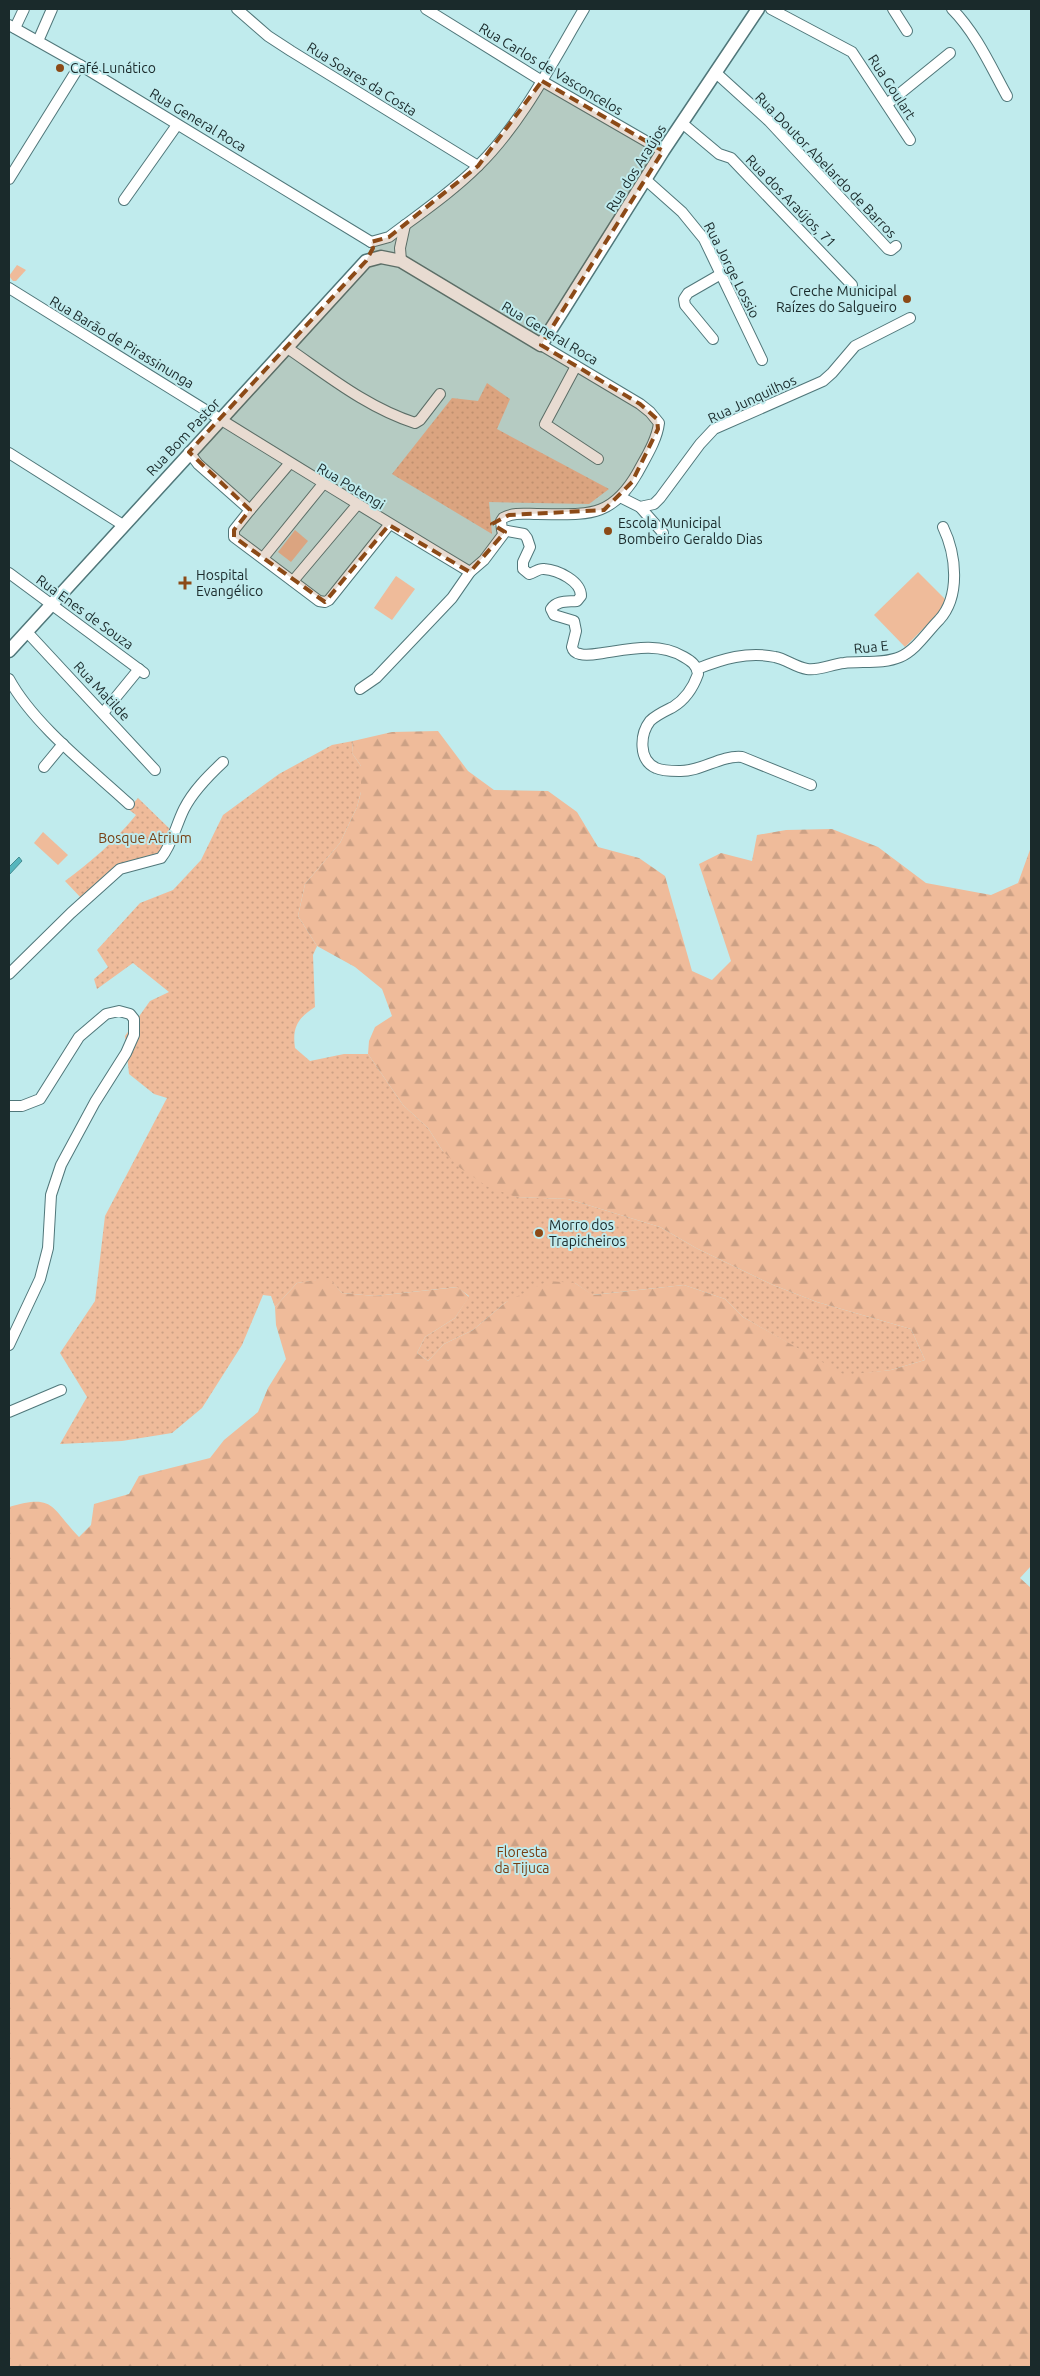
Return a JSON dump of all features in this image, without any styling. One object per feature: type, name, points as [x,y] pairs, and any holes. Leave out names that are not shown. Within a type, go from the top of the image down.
[{"type":"street","points":[[12,26],[24,9]]},
{"type":"street","points":[[38,42],[52,9]]},
{"type":"street","name":"Rua Soares da Costa","points":[[237,9],[276,41],[478,166]]},
{"type":"street","name":"Rua Carlos de Vasconcelos","points":[[426,9],[542,81],[663,151]]},
{"type":"street","points":[[371,242],[389,237],[406,225],[478,166],[505,134],[542,81],[584,9]]},
{"type":"street","name":"Rua dos Araújos","points":[[541,345],[663,151],[758,9]]},
{"type":"street","name":"Rua Goulart","points":[[771,9],[852,52],[910,140]]},
{"type":"street","points":[[893,9],[907,31]]},
{"type":"street","points":[[952,9],[960,17],[984,54],[1007,96]]},
{"type":"street","name":"Rua General Roca","points":[[12,26],[80,65],[371,242]]},
{"type":"street","points":[[887,104],[950,53]]},
{"type":"street","points":[[9,180],[80,65]]},
{"type":"street","name":"Rua Doutor Abelardo de Barros","points":[[715,72],[769,121],[888,250],[896,246]]},
{"type":"street","name":"Rua dos Araújos, 71","points":[[682,122],[714,150],[731,158],[852,285]]},
{"type":"street","points":[[124,200],[177,125]]},
{"type":"street","name":"Rua Jorge Lossio","points":[[646,180],[693,224],[704,239],[762,360]]},
{"type":"street","points":[[401,261],[400,248],[406,225]]},
{"type":"street","name":"Rua Bom Pastor","points":[[9,651],[122,525],[366,261],[373,249],[371,242]]},
{"type":"street","name":"Rua General Roca","points":[[366,261],[381,257],[401,261],[640,404],[650,412],[659,423],[646,457],[632,482],[620,497]]},
{"type":"street","points":[[713,339],[685,305],[684,299],[688,293],[721,274]]},
{"type":"street","name":"Rua Barão de Pirassinunga","points":[[9,288],[222,418]]},
{"type":"street","name":"Rua Junquilhos","points":[[640,507],[654,504],[660,498],[700,444],[714,429],[823,381],[855,346],[910,318]]},
{"type":"street","points":[[286,347],[370,404],[392,416],[415,422],[420,420],[440,394]]},
{"type":"street","points":[[576,366],[545,424],[598,459]]},
{"type":"street","name":"Rua Potengi","points":[[222,418],[289,464],[470,572]]},
{"type":"street","points":[[189,452],[198,464],[250,510]]},
{"type":"street","points":[[9,453],[122,525]]},
{"type":"street","points":[[289,464],[232,533],[234,537],[319,601],[325,602],[329,600],[389,525]]},
{"type":"street","points":[[263,558],[322,484]]},
{"type":"street","points":[[663,533],[640,507],[620,497],[604,510],[591,513],[509,515],[501,521],[502,530],[505,532],[519,533],[527,538],[530,547],[522,565],[526,573],[531,574],[544,569],[571,579],[579,587],[581,596],[577,601],[554,604],[551,609],[554,615],[574,621],[576,631],[572,647],[575,652],[580,655],[641,648],[667,650],[689,660],[697,669],[695,681],[684,700],[652,719],[644,731],[642,742],[643,754],[656,768],[686,771],[731,757],[742,757],[811,786]]},
{"type":"street","points":[[293,581],[358,505]]},
{"type":"street","name":"Rua E","points":[[697,669],[722,660],[746,655],[776,657],[810,669],[843,663],[881,661],[900,657],[916,644],[942,616],[951,599],[953,558],[943,527]]},
{"type":"street","points":[[360,689],[376,678],[452,598],[470,572],[484,560],[505,532]]},
{"type":"street","name":"Rua Enes de Souza","points":[[9,573],[141,671],[103,713]]},
{"type":"street","name":"Rua Matilde","points":[[27,632],[155,770]]},
{"type":"street","points":[[9,679],[21,699],[63,744],[129,804]]},
{"type":"street","points":[[44,767],[63,744]]},
{"type":"street","points":[[9,974],[70,913],[120,869],[161,858],[170,843],[184,808],[203,781],[223,762]]},
{"type":"street","points":[[9,1106],[22,1106],[40,1099],[78,1037],[94,1023],[106,1014],[119,1012],[130,1014],[134,1020],[134,1035],[126,1053],[95,1102],[61,1165],[51,1195],[48,1248],[40,1279],[9,1345]]},
{"type":"street","points":[[9,1412],[61,1390]]},
{"type":"highlighted area","points":[[542,81],[663,151],[541,345],[640,404],[657,419],[658,429],[632,482],[604,510],[509,515],[492,524],[505,532],[470,572],[389,525],[325,602],[234,537],[234,530],[250,510],[189,452],[366,261],[373,248],[371,242],[389,237],[478,166]]},
{"type":"green space","points":[[17,265],[26,270],[16,281],[13,281],[9,276]]},
{"type":"green space","points":[[487,383],[510,399],[497,429],[609,489],[589,504],[489,502],[492,534],[392,474],[452,398],[478,401]]},
{"type":"green space","points":[[295,530],[308,541],[291,562],[278,552]]},
{"type":"green space","points":[[918,572],[949,603],[905,647],[874,615]]},
{"type":"green space","points":[[396,576],[415,589],[392,620],[374,608]]},
{"type":"green space","name":"Floresta da Tijuca","points":[[438,731],[468,771],[494,790],[548,791],[577,812],[598,847],[639,858],[665,876],[692,971],[712,980],[731,961],[699,864],[721,853],[752,861],[757,835],[786,830],[832,829],[878,847],[926,883],[991,895],[1018,883],[1031,847],[1031,1566],[1020,1578],[1031,1588],[1031,2367],[9,2367],[9,1507],[35,1502],[51,1506],[79,1537],[91,1525],[94,1504],[129,1494],[139,1476],[210,1458],[224,1440],[258,1412],[268,1388],[286,1359],[276,1325],[275,1307],[297,1283],[329,1278],[342,1293],[375,1296],[458,1287],[469,1297],[455,1318],[425,1337],[417,1353],[428,1361],[444,1344],[473,1330],[506,1302],[548,1281],[575,1283],[593,1295],[684,1285],[725,1299],[743,1317],[845,1375],[891,1370],[925,1360],[911,1329],[817,1302],[773,1285],[696,1248],[660,1227],[568,1199],[516,1197],[488,1187],[460,1168],[442,1150],[428,1128],[403,1105],[368,1054],[369,1041],[375,1027],[392,1016],[382,989],[355,967],[317,946],[298,916],[305,884],[340,843],[357,807],[361,792],[361,766],[352,753],[353,741],[392,732]]},
{"type":"green space","points":[[353,741],[352,753],[361,766],[361,792],[357,807],[340,843],[305,884],[298,916],[317,946],[313,955],[315,1007],[300,1019],[294,1034],[295,1048],[310,1061],[344,1054],[368,1054],[403,1105],[428,1128],[442,1150],[516,1197],[568,1199],[660,1227],[696,1248],[773,1285],[817,1302],[911,1329],[925,1360],[891,1370],[845,1376],[743,1317],[725,1299],[684,1285],[592,1295],[575,1283],[506,1302],[473,1330],[444,1344],[428,1361],[417,1353],[425,1337],[455,1318],[469,1296],[457,1287],[375,1296],[342,1293],[329,1279],[297,1283],[275,1307],[271,1296],[263,1295],[242,1345],[202,1408],[172,1433],[122,1441],[60,1444],[87,1397],[60,1353],[95,1301],[105,1216],[167,1098],[154,1094],[129,1074],[125,1036],[150,1001],[169,992],[133,963],[97,989],[94,979],[108,967],[97,950],[140,903],[173,890],[201,860],[223,815],[279,774],[332,745]]},
{"type":"green space","name":"Bosque Atrium","points":[[138,798],[173,832],[161,857],[124,864],[82,899],[65,881],[102,851],[128,825],[136,815],[128,809]]},
{"type":"green space","points":[[43,832],[68,855],[58,865],[34,843]]},
{"type":"water","points":[[19,857],[22,861],[9,875],[9,867]]},
{"type":"place","name":"Café Lunático","points":[[60,68]]},
{"type":"place","name":"Creche Municipal Raízes do Salgueiro","points":[[907,299]]},
{"type":"place","name":"Escola Municipal Bombeiro Geraldo Dias","points":[[608,531]]},
{"type":"place","name":"Hospital Evangélico","points":[[185,583]]},
{"type":"place","name":"Morro dos Trapicheiros","points":[[539,1233]]}]
